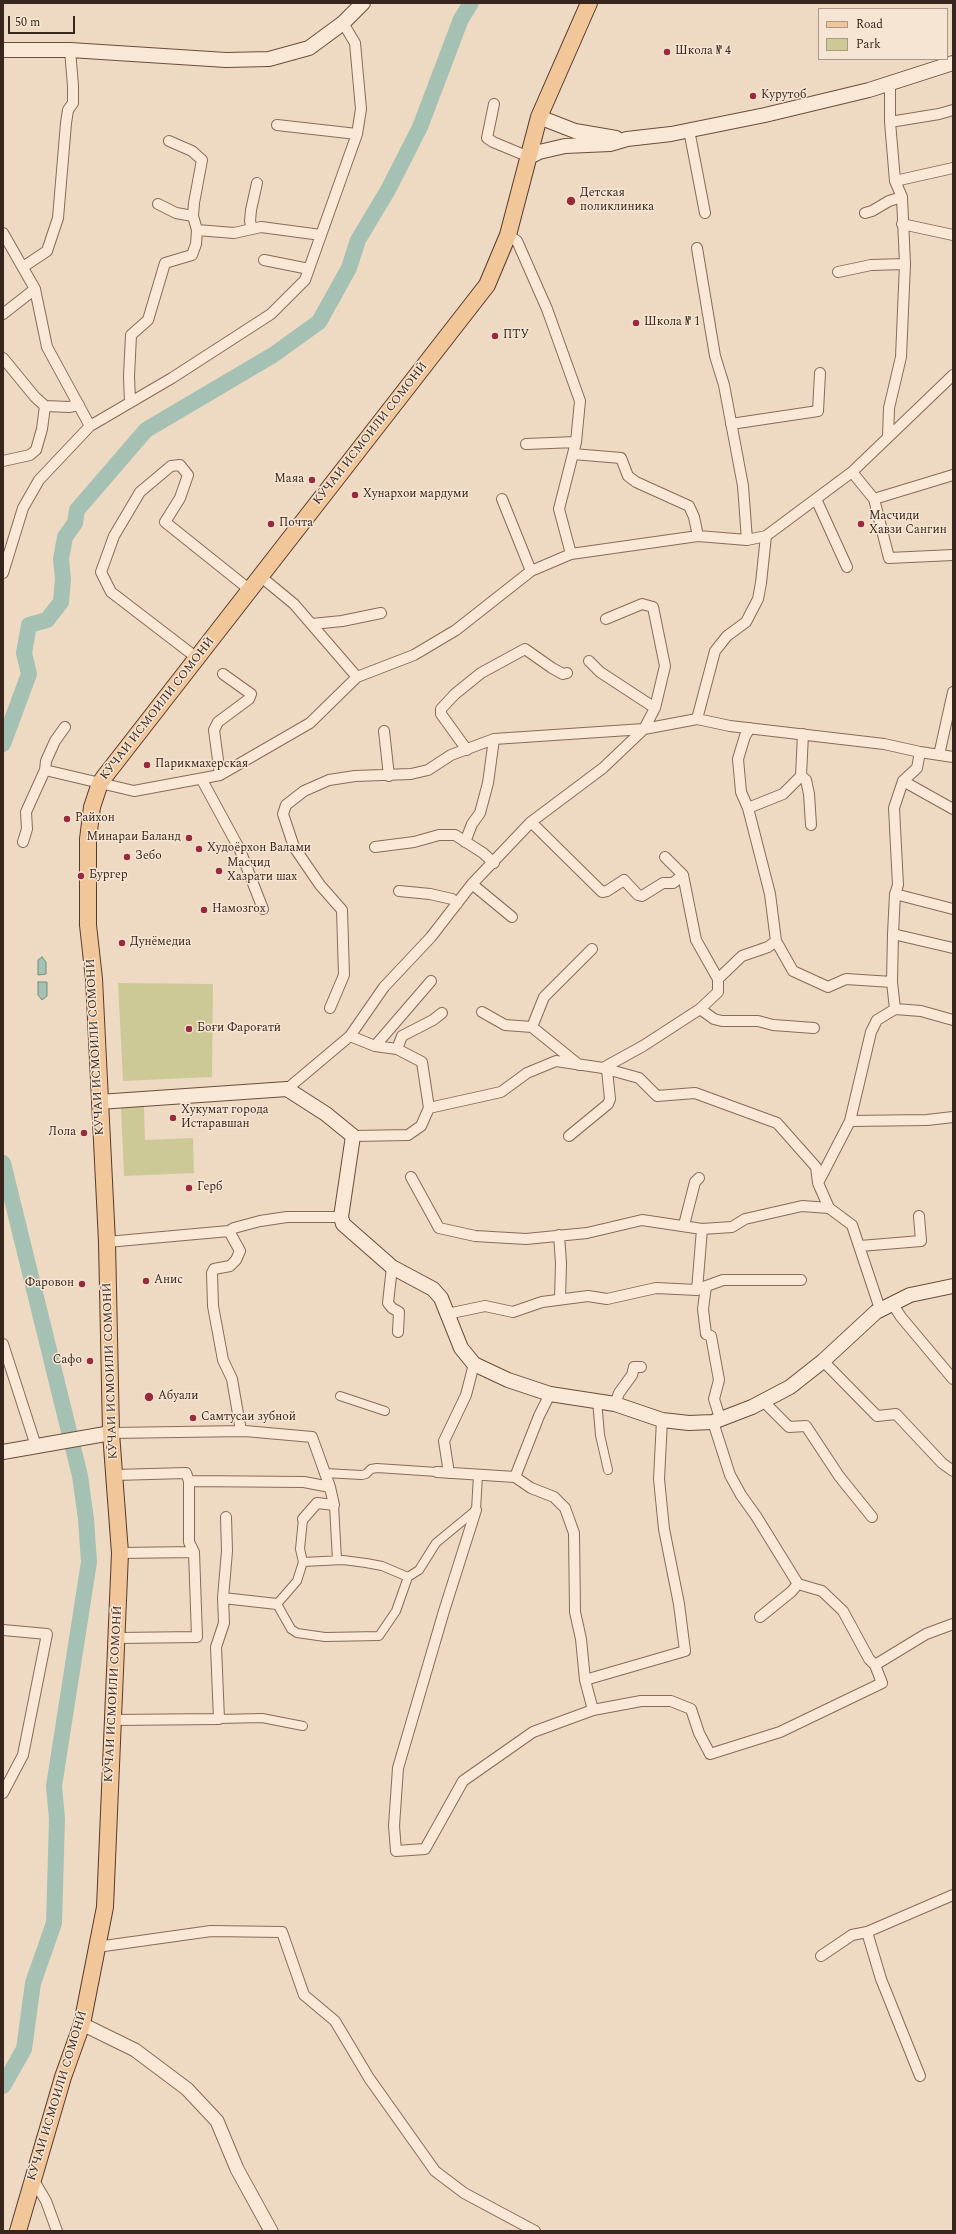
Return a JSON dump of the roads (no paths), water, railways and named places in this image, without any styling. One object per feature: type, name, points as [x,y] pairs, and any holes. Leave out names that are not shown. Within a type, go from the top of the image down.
[{"type":"main road","points":[[3,50],[70,50],[226,60],[269,59],[309,48],[343,23],[363,3]]},
{"type":"main road","name":"КӮЧАИ ИСМОИЛИ СОМОНӢ","points":[[18,2231],[63,2077],[82,2024],[105,1907],[112,1720],[118,1638],[120,1553],[115,1474],[107,1434],[107,1242],[94,979],[88,925],[88,847],[92,808],[100,783],[487,285],[508,236],[539,117],[589,3]]},
{"type":"main road","points":[[529,157],[539,152],[565,146],[610,144],[627,139],[689,130],[869,90],[890,82],[953,64]]},
{"type":"main road","points":[[539,117],[575,131],[627,139]]},
{"type":"main road","points":[[99,1102],[287,1088],[326,1114],[353,1136],[341,1218],[343,1224],[392,1267],[433,1289],[441,1298],[461,1348],[474,1364],[508,1380],[550,1394],[597,1400],[615,1404],[662,1420],[689,1423],[716,1420],[752,1407],[762,1400],[790,1387],[823,1361],[886,1306],[910,1295],[953,1286]]},
{"type":"main road","points":[[3,1452],[107,1434]]},
{"type":"street","points":[[3,574],[23,508],[36,485],[90,426],[172,378],[271,314],[305,280],[357,134],[361,109],[355,43],[343,23]]},
{"type":"street","points":[[24,267],[47,251],[58,218],[66,123],[68,110],[72,103],[74,86],[70,50]]},
{"type":"street","points":[[888,437],[889,408],[901,357],[905,264],[905,231],[902,224],[902,197],[895,181],[890,122],[890,82]]},
{"type":"street","points":[[494,104],[487,138],[529,157]]},
{"type":"street","points":[[890,122],[939,114],[953,110]]},
{"type":"street","points":[[277,125],[357,134]]},
{"type":"street","points":[[689,130],[705,213]]},
{"type":"street","points":[[130,402],[129,376],[131,335],[148,320],[165,263],[192,255],[196,244],[197,230],[193,216],[202,160],[192,151],[169,141]]},
{"type":"street","points":[[895,181],[953,168]]},
{"type":"street","points":[[252,229],[250,221],[257,183]]},
{"type":"street","points":[[865,213],[872,212],[889,200],[902,197]]},
{"type":"street","points":[[158,204],[176,213],[193,216]]},
{"type":"street","points":[[902,224],[953,235]]},
{"type":"street","points":[[197,230],[205,233],[234,233],[260,227],[277,228],[321,235]]},
{"type":"street","points":[[3,232],[35,289],[47,347],[90,426]]},
{"type":"street","points":[[508,236],[517,241],[547,309],[580,401],[576,442],[560,509],[571,554]]},
{"type":"street","points":[[697,248],[715,356],[724,386],[743,486],[747,540]]},
{"type":"street","points":[[264,260],[309,269]]},
{"type":"street","points":[[838,272],[871,265],[905,264]]},
{"type":"street","points":[[3,314],[35,289]]},
{"type":"street","points":[[4,362],[45,406],[69,407],[79,405]]},
{"type":"street","points":[[731,424],[818,411],[820,373]]},
{"type":"street","points":[[45,770],[134,791],[202,780],[220,775],[310,723],[357,677],[414,655],[456,630],[531,572],[571,554],[698,536],[747,540],[766,536],[852,472],[953,375]]},
{"type":"street","points":[[3,461],[30,455],[36,450],[42,429],[45,406]]},
{"type":"street","points":[[526,444],[576,442]]},
{"type":"street","points":[[573,454],[621,458],[628,476],[636,482],[689,506],[694,517],[698,536]]},
{"type":"street","points":[[197,658],[111,592],[101,572],[114,536],[140,492],[171,466],[180,465],[188,475],[180,498],[165,522],[250,590]]},
{"type":"street","points":[[852,472],[874,499],[889,558],[953,554]]},
{"type":"street","points":[[874,499],[953,475]]},
{"type":"street","points":[[502,499],[531,572]]},
{"type":"street","points":[[816,499],[847,567]]},
{"type":"street","points":[[698,719],[715,651],[727,636],[746,622],[758,599],[766,536]]},
{"type":"street","points":[[260,576],[294,604],[357,677]]},
{"type":"street","points":[[287,1088],[350,1036],[384,987],[431,937],[472,884],[494,863],[531,822],[603,768],[644,729],[655,708],[665,666],[665,655],[653,607],[642,604],[606,619]]},
{"type":"street","points":[[312,624],[342,621],[381,612]]},
{"type":"street","points":[[467,750],[441,714],[441,709],[481,673],[525,649],[552,668],[563,674],[567,673]]},
{"type":"street","points":[[589,661],[600,672],[655,708]]},
{"type":"street","points":[[220,775],[214,730],[218,722],[249,699],[251,694],[223,674]]},
{"type":"street","points":[[938,755],[953,692]]},
{"type":"street","points":[[330,1008],[344,975],[342,910],[320,884],[294,847],[282,814],[286,805],[304,791],[329,780],[355,776],[389,776],[428,770],[451,755],[494,739],[644,729],[698,719],[730,726],[884,744],[953,757]]},
{"type":"street","points":[[23,842],[27,829],[26,812],[45,770],[46,761],[55,741],[65,728]]},
{"type":"street","points":[[750,728],[745,736],[738,759],[741,792],[748,808],[770,894],[776,941],[793,971],[828,987],[846,979],[892,982]]},
{"type":"street","points":[[384,731],[389,776]]},
{"type":"street","points":[[803,734],[801,776],[807,784],[811,825]]},
{"type":"street","points":[[465,842],[472,824],[480,813],[488,783],[494,739]]},
{"type":"street","points":[[895,1009],[892,982],[893,934],[895,894],[898,885],[894,808],[903,781],[917,768],[920,752]]},
{"type":"street","points":[[748,808],[782,794],[801,776]]},
{"type":"street","points":[[202,780],[240,850],[263,909]]},
{"type":"street","points":[[903,781],[953,809]]},
{"type":"street","points":[[531,822],[602,892],[607,891],[624,880],[638,895],[642,896],[663,883],[673,883],[683,875]]},
{"type":"street","points":[[375,847],[414,842],[439,835],[455,835],[483,853],[494,863]]},
{"type":"street","points":[[605,1069],[700,1009],[718,992],[718,979],[696,940],[683,875],[665,857]]},
{"type":"street","points":[[472,884],[512,917]]},
{"type":"street","points":[[399,891],[430,894],[452,899],[458,904]]},
{"type":"street","points":[[895,894],[953,909]]},
{"type":"street","points":[[893,934],[953,948]]},
{"type":"street","points":[[718,979],[742,956],[768,947],[776,941]]},
{"type":"street","points":[[532,1027],[544,996],[592,949]]},
{"type":"street","points":[[375,1046],[431,981]]},
{"type":"street","points":[[700,1009],[714,1019],[722,1022],[758,1021],[773,1025],[814,1028]]},
{"type":"street","points":[[818,1183],[850,1121],[871,1032],[877,1020],[895,1009],[921,1011],[953,1020]]},
{"type":"street","points":[[482,1012],[505,1025],[532,1027],[580,1066]]},
{"type":"street","points":[[397,1049],[402,1036],[433,1020],[442,1013]]},
{"type":"street","points":[[350,1036],[375,1046],[397,1049],[422,1062],[429,1108],[421,1126],[408,1135],[353,1136]]},
{"type":"street","points":[[429,1108],[501,1092],[527,1073],[556,1061],[605,1069],[638,1078],[657,1096],[695,1093],[776,1123],[816,1167],[818,1183],[829,1208],[852,1225],[886,1306],[901,1318],[953,1379]]},
{"type":"street","points":[[569,1136],[608,1104],[610,1099],[605,1069]]},
{"type":"street","points":[[850,1121],[927,1120],[953,1117]]},
{"type":"street","points":[[411,1176],[439,1228],[475,1236],[526,1238],[587,1233],[642,1220],[684,1225],[702,1229],[732,1227],[745,1219],[802,1206],[829,1208]]},
{"type":"street","points":[[684,1225],[695,1182],[699,1178]]},
{"type":"street","points":[[860,1246],[921,1241],[919,1216]]},
{"type":"street","points":[[107,1242],[229,1231],[260,1221],[287,1217],[341,1218]]},
{"type":"street","points":[[478,1475],[476,1510],[444,1611],[398,1768],[394,1826],[396,1851],[426,1850],[463,1781],[533,1732],[593,1710],[641,1701],[671,1701],[691,1709],[699,1733],[710,1754],[780,1732],[882,1683],[875,1664],[869,1660],[843,1611],[822,1591],[798,1584],[756,1516],[741,1495],[730,1475],[716,1420],[714,1399],[719,1380],[711,1336],[706,1334],[702,1288],[702,1229]]},
{"type":"street","points":[[229,1231],[240,1250],[236,1260],[230,1266],[214,1269],[212,1273],[213,1306],[223,1360],[232,1379],[241,1431]]},
{"type":"street","points":[[558,1235],[561,1263],[560,1299]]},
{"type":"street","points":[[392,1267],[388,1303],[392,1308],[399,1312],[398,1332]]},
{"type":"street","points":[[447,1314],[485,1306],[513,1312],[542,1302],[560,1299],[588,1296],[607,1299],[656,1288],[702,1288],[723,1280],[801,1280]]},
{"type":"street","points":[[3,1344],[36,1446]]},
{"type":"street","points":[[823,1361],[877,1416],[896,1414],[942,1463],[953,1471]]},
{"type":"street","points":[[450,1473],[444,1441],[466,1395],[474,1364]]},
{"type":"street","points":[[615,1404],[619,1393],[632,1375],[634,1367],[642,1367]]},
{"type":"street","points":[[515,1477],[539,1416],[550,1394]]},
{"type":"street","points":[[340,1396],[385,1411]]},
{"type":"street","points":[[597,1400],[600,1435],[608,1470]]},
{"type":"street","points":[[762,1400],[789,1427],[806,1426],[839,1476],[872,1517]]},
{"type":"street","points":[[585,1680],[685,1650],[680,1604],[664,1529],[659,1480],[662,1420]]},
{"type":"street","points":[[107,1434],[241,1431],[290,1433],[312,1437],[330,1487],[334,1505],[337,1560]]},
{"type":"street","points":[[324,1473],[362,1475],[366,1474],[371,1469],[377,1468],[515,1477],[531,1488],[554,1497],[566,1508],[574,1533],[575,1612],[585,1680],[593,1710]]},
{"type":"street","points":[[115,1474],[186,1473],[189,1481],[189,1542],[194,1552],[197,1637],[118,1638]]},
{"type":"street","points":[[189,1481],[304,1482],[330,1487]]},
{"type":"street","points":[[278,1604],[297,1581],[303,1562],[300,1549],[303,1519],[317,1503],[334,1505]]},
{"type":"street","points":[[278,1604],[292,1629],[297,1633],[325,1637],[379,1636],[396,1611],[408,1577],[419,1570],[436,1543],[476,1510]]},
{"type":"street","points":[[219,1719],[216,1647],[224,1623],[223,1598],[227,1552],[226,1517]]},
{"type":"street","points":[[120,1553],[194,1552]]},
{"type":"street","points":[[303,1562],[337,1560],[382,1566],[408,1577]]},
{"type":"street","points":[[760,1617],[791,1592],[798,1584]]},
{"type":"street","points":[[223,1598],[278,1604]]},
{"type":"street","points":[[875,1664],[926,1634],[953,1624]]},
{"type":"street","points":[[3,1630],[47,1634],[23,1755],[3,1793]]},
{"type":"street","points":[[112,1720],[262,1718],[303,1726]]},
{"type":"street","points":[[821,1956],[852,1935],[867,1932],[953,1895]]},
{"type":"street","points":[[97,1947],[211,1931],[282,1932],[304,1994],[335,2022],[369,2078],[435,2171],[464,2193],[535,2231]]},
{"type":"street","points":[[867,1932],[881,1979],[920,2076]]},
{"type":"street","points":[[82,2024],[135,2050],[187,2089],[217,2121],[237,2169],[271,2231]]},
{"type":"street","points":[[33,2178],[46,2201],[57,2231]]},
{"type":"waterway","points":[[3,744],[29,674],[24,653],[29,625],[47,620],[61,602],[63,579],[61,559],[65,537],[75,523],[77,510],[146,430],[273,355],[319,322],[349,268],[358,240],[388,190],[420,127],[461,19],[471,3]]},
{"type":"waterway","points":[[3,1163],[80,1476],[86,1519],[89,1562],[54,1786],[57,1819],[54,1923],[33,1983],[24,2049],[3,2086]]},
{"type":"place","name":"Школа № 4","points":[[667,52]]},
{"type":"place","name":"Курутоб","points":[[753,96]]},
{"type":"place","name":"Детская поликлиника","points":[[571,201]]},
{"type":"place","name":"Школа № 1","points":[[636,323]]},
{"type":"place","name":"ПТУ","points":[[495,336]]},
{"type":"place","name":"Маяа","points":[[312,480]]},
{"type":"place","name":"Хунархои мардуми","points":[[355,495]]},
{"type":"place","name":"Почта","points":[[271,524]]},
{"type":"place","name":"Масҷиди Хавзи Сангин","points":[[861,524]]},
{"type":"place","name":"Парикмахерская","points":[[147,765]]},
{"type":"place","name":"Райхон","points":[[67,819]]},
{"type":"place","name":"Минараи Баланд","points":[[189,838]]},
{"type":"place","name":"Худоёрхон Валами","points":[[199,849]]},
{"type":"place","name":"Зебо","points":[[127,857]]},
{"type":"place","name":"Масҷид Хазрати шах","points":[[219,871]]},
{"type":"place","name":"Бургер","points":[[81,876]]},
{"type":"place","name":"Намозгох","points":[[204,910]]},
{"type":"place","name":"Дунёмедиа","points":[[122,943]]},
{"type":"place","name":"Боғи Фароғатӣ","points":[[189,1029]]},
{"type":"place","name":"Хукумат города Истаравшан","points":[[173,1118]]},
{"type":"place","name":"Лола","points":[[84,1133]]},
{"type":"place","name":"Герб","points":[[189,1188]]},
{"type":"place","name":"Анис","points":[[146,1281]]},
{"type":"place","name":"Фаровон","points":[[82,1284]]},
{"type":"place","name":"Сафо","points":[[90,1361]]},
{"type":"place","name":"Абуали","points":[[149,1397]]},
{"type":"place","name":"Самтусаи зубной","points":[[193,1418]]}]
